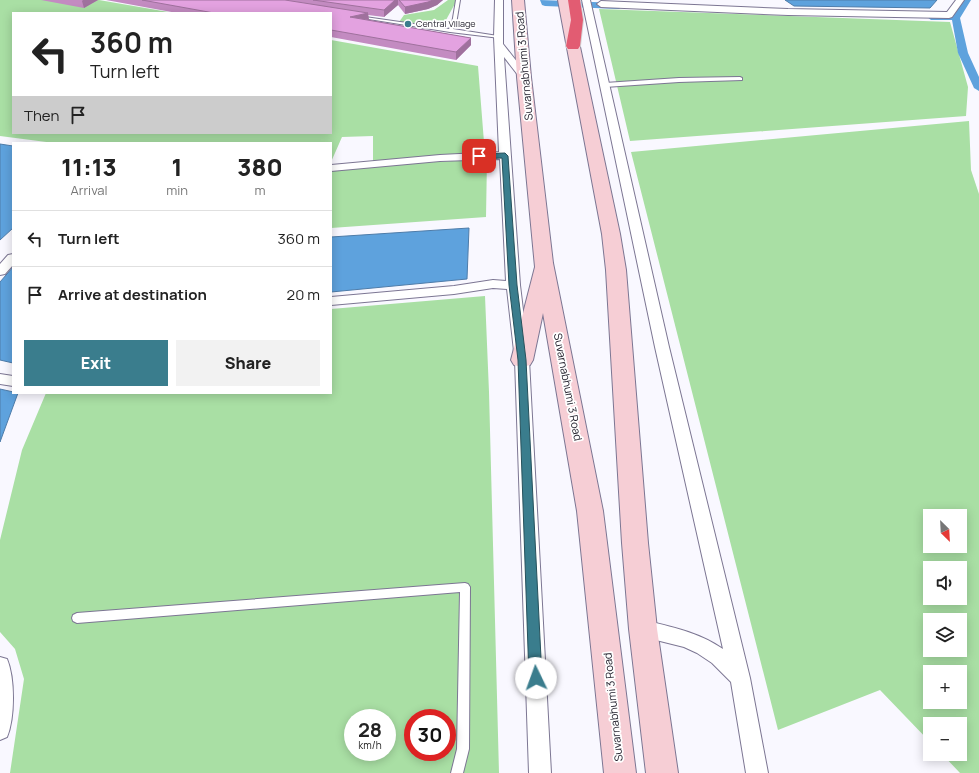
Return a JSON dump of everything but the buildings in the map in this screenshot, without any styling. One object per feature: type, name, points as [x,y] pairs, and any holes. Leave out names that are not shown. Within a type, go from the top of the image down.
[{"type":"highway","points":[[573,46],[576,29],[575,4]]},
{"type":"main road","name":"Suvarnabhumi 3 Road","points":[[518,0],[524,77],[544,262],[590,511],[620,773]]},
{"type":"main road","points":[[573,46],[611,234],[616,270],[634,536],[643,629],[662,773]]},
{"type":"main road","points":[[522,360],[544,262]]},
{"type":"street","points":[[499,0],[498,41],[513,285],[522,360],[540,773]]},
{"type":"street","points":[[605,2],[788,12],[949,14],[960,0]]},
{"type":"street","points":[[605,2],[749,6]]},
{"type":"street","points":[[575,4],[604,85],[664,354],[740,678],[757,773]]},
{"type":"street","points":[[498,41],[524,77]]},
{"type":"street","points":[[332,168],[440,158],[505,156]]},
{"type":"street","points":[[0,271],[12,259]]},
{"type":"street","points":[[332,301],[454,290],[493,284],[513,285]]},
{"type":"street","points":[[0,379],[12,381]]},
{"type":"street","points":[[643,629],[687,639],[704,647],[719,657],[740,678]]},
{"type":"street","points":[[0,666],[3,700],[0,730]]},
{"type":"lane","points":[[450,31],[454,24],[458,0]]},
{"type":"lane","points":[[355,16],[450,31],[498,41]]},
{"type":"lane","points":[[604,85],[740,78]]},
{"type":"lane","points":[[77,618],[465,587],[463,748],[457,773]]},
{"type":"green space","points":[[0,0],[99,0],[168,12],[12,12],[12,134],[332,134],[332,40],[478,66],[485,155],[373,161],[373,136],[342,137],[332,160],[332,142],[46,142],[0,136]]},
{"type":"green space","points":[[448,0],[457,0],[441,29],[399,22],[404,15],[434,10]]},
{"type":"green space","points":[[599,9],[950,22],[968,87],[966,116],[630,141]]},
{"type":"green space","points":[[969,121],[971,170],[979,194],[979,773],[960,773],[949,761],[967,761],[967,717],[923,717],[923,735],[880,690],[778,730],[631,152]]},
{"type":"green space","points":[[487,159],[486,217],[332,228],[332,168]]},
{"type":"green space","points":[[485,296],[499,773],[10,773],[24,679],[15,649],[0,632],[0,540],[22,450],[46,394],[332,394],[332,309]]},
{"type":"water","points":[[785,0],[937,0],[930,8],[794,6]]},
{"type":"water","points":[[0,144],[12,146],[12,229],[0,240]]},
{"type":"water","points":[[469,228],[467,279],[332,292],[332,237]]},
{"type":"water","points":[[12,268],[12,363],[0,360],[0,282]]},
{"type":"water","points":[[0,389],[12,392],[12,394],[18,394],[0,442]]},
{"type":"waterway","points":[[544,0],[545,3],[619,6]]},
{"type":"waterway","points":[[956,18],[967,0]]},
{"type":"waterway","points":[[931,17],[956,18]]},
{"type":"waterway","points":[[956,18],[963,53],[979,88]]},
{"type":"place","name":"Central Village","points":[[408,24]]},
{"type":"route","points":[[479,156],[505,156],[513,285],[522,360],[536,678]]}]
